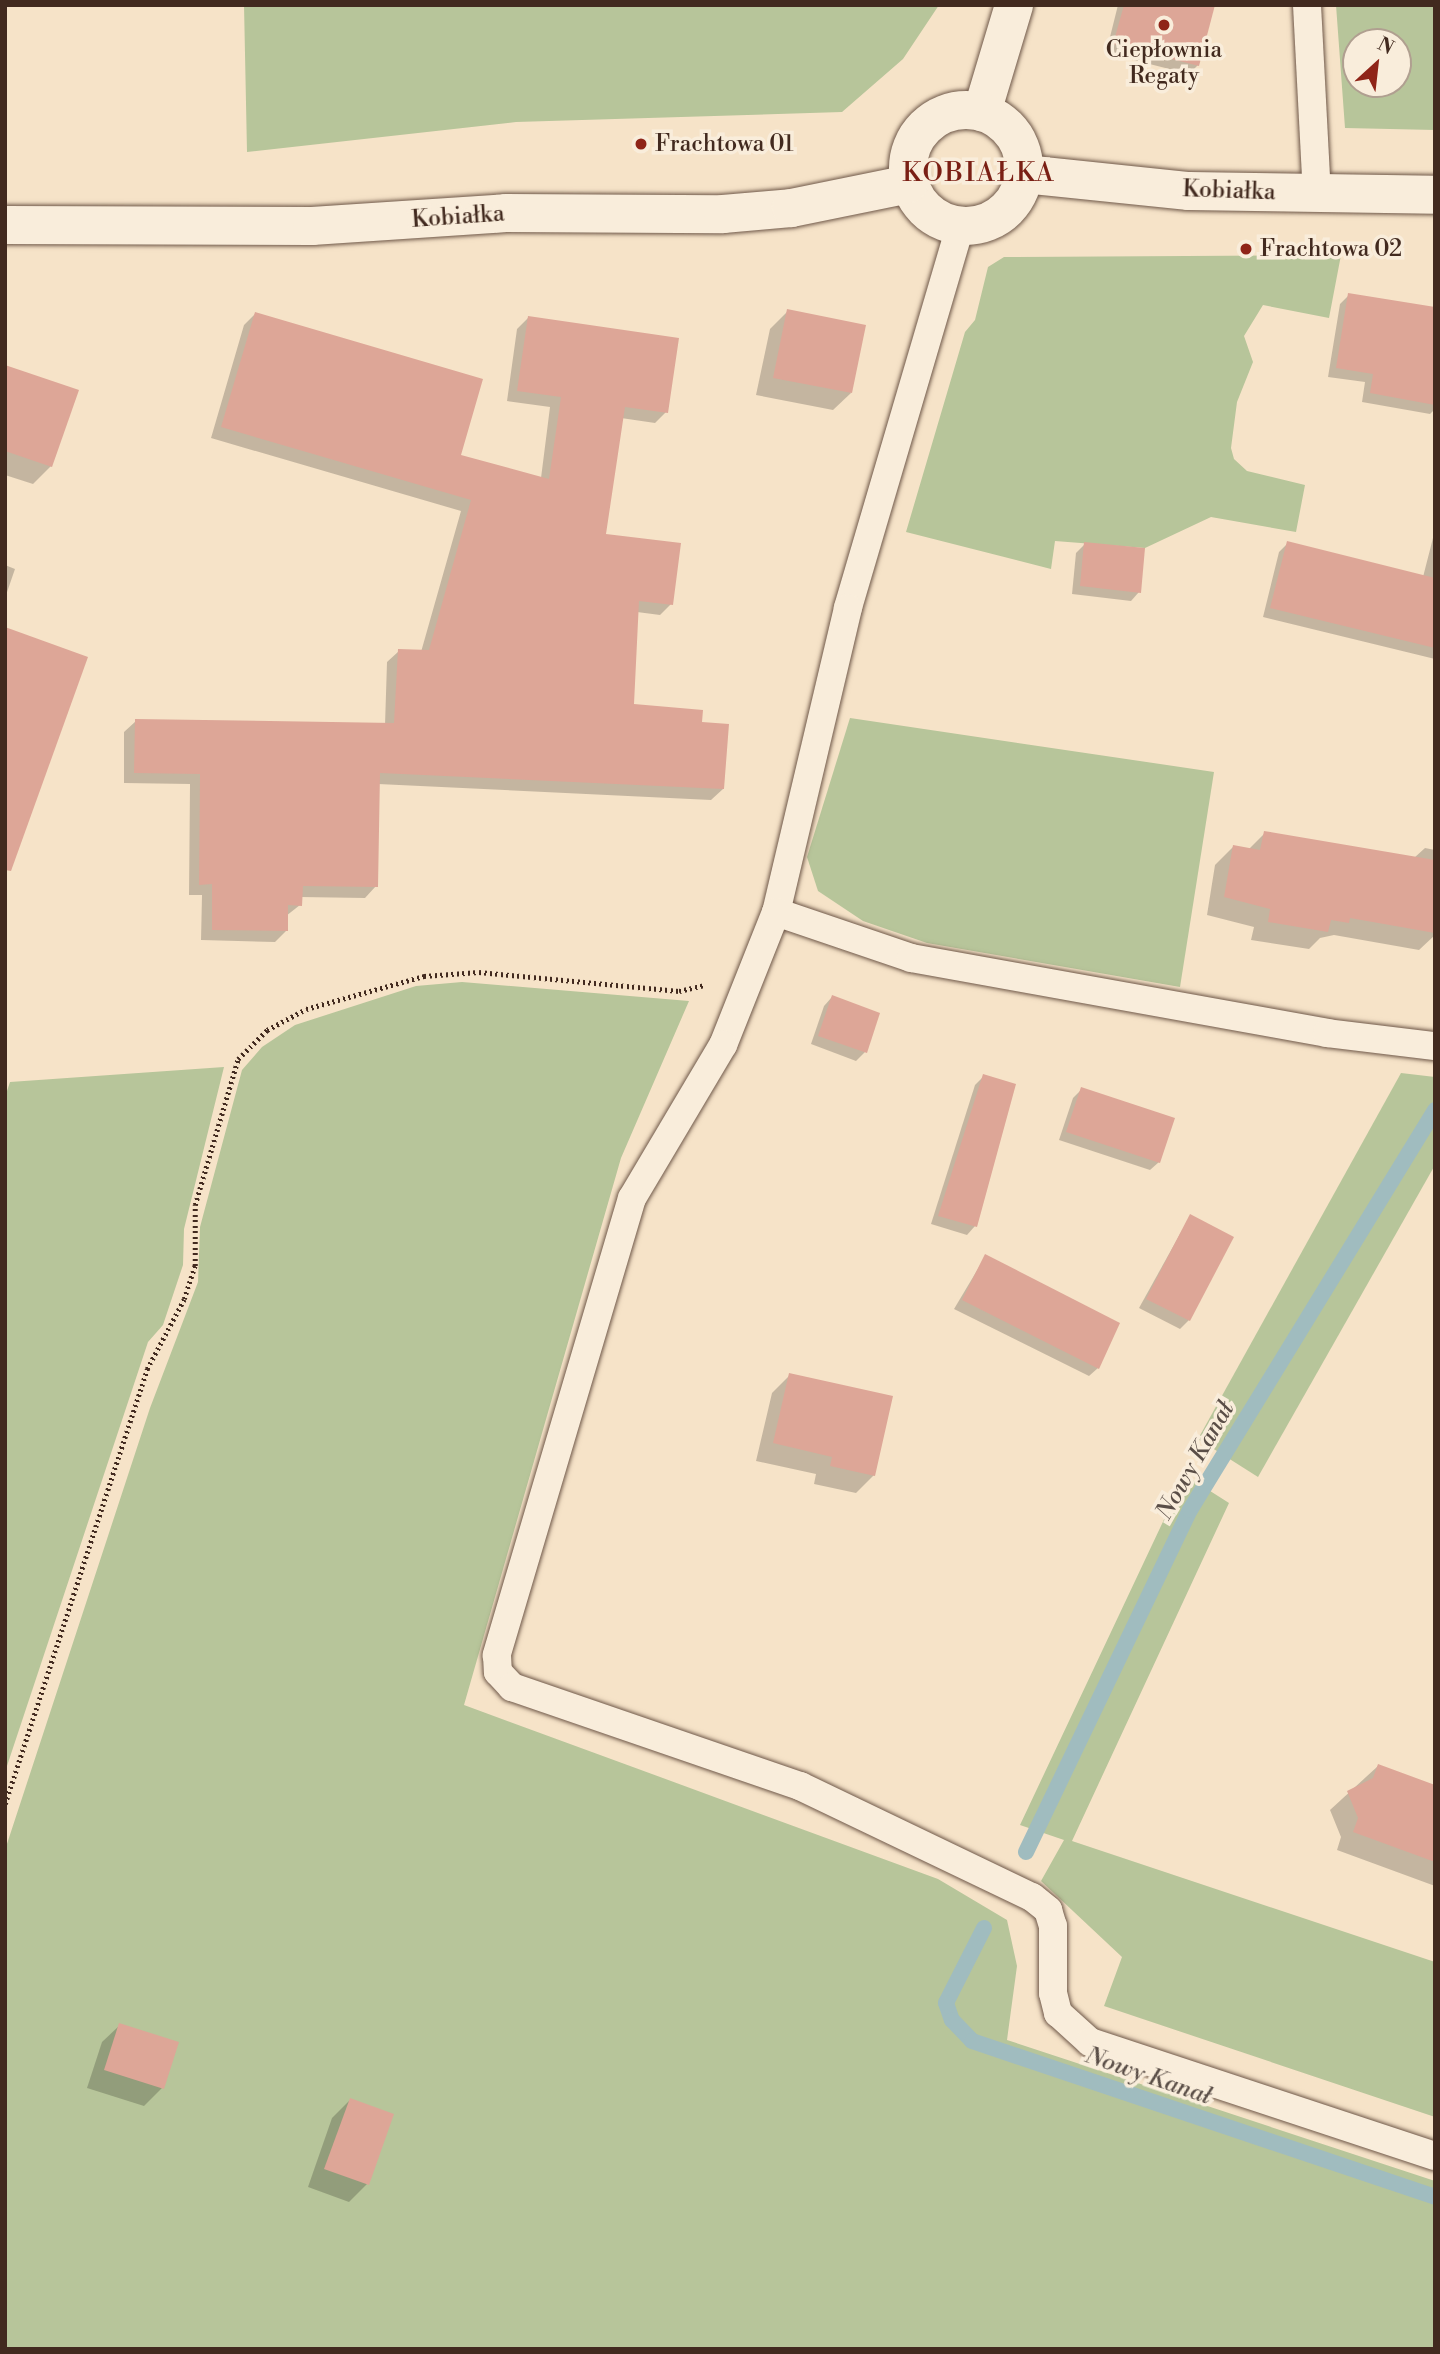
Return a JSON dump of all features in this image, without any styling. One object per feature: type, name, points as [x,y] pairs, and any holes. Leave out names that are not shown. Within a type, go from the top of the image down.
[{"type":"street","points":[[982,112],[1014,5]]},
{"type":"street","points":[[949,111],[982,112],[1012,131],[1022,152],[1024,174],[1018,196],[1003,214],[982,224],[960,227],[938,220],[919,206],[909,184],[910,151],[928,123],[949,111]]},
{"type":"street","name":"Kobiałka","points":[[1024,174],[1189,191],[1435,195]]},
{"type":"street","name":"Kobiałka","points":[[5,225],[312,226],[506,213],[723,214],[791,208],[909,184]]},
{"type":"lane","points":[[1307,5],[1317,194]]},
{"type":"lane","points":[[960,227],[848,608],[776,912],[723,1045],[632,1198],[497,1655],[498,1672],[512,1687],[800,1786],[1032,1897],[1048,1910],[1053,1926],[1053,1993],[1058,2013],[1090,2042],[1435,2156]]},
{"type":"lane","points":[[776,912],[938,963],[1327,1033],[1435,1046]]},
{"type":"path","points":[[5,1804],[147,1369],[184,1299],[195,1266],[195,1205],[238,1059],[267,1030],[306,1009],[424,976],[479,972],[679,990],[754,965]]},
{"type":"green space","points":[[244,5],[939,5],[903,59],[842,112],[516,122],[247,152]]},
{"type":"green space","points":[[1336,5],[1435,5],[1435,130],[1345,128],[1343,98],[1412,98],[1412,28],[1342,28],[1342,87]]},
{"type":"green space","points":[[1341,255],[1329,318],[1263,305],[1244,336],[1253,362],[1237,402],[1231,448],[1234,459],[1247,471],[1305,485],[1296,532],[1211,517],[1145,548],[1055,541],[1051,569],[906,532],[965,332],[975,320],[988,267],[1004,257]]},
{"type":"green space","points":[[850,718],[1214,772],[1180,987],[927,943],[863,921],[818,891],[807,857]]},
{"type":"green space","points":[[462,982],[689,1001],[621,1158],[464,1705],[938,1879],[1007,1920],[1017,1966],[1007,2040],[1435,2181],[1435,2349],[5,2349],[5,1850],[150,1408],[198,1282],[200,1227],[242,1070],[262,1047],[295,1025],[416,986]]},
{"type":"green space","points":[[224,1067],[184,1229],[183,1265],[163,1325],[148,1342],[5,1772],[5,1097],[10,1082]]},
{"type":"green space","points":[[1401,1073],[1435,1077],[1435,1165],[1258,1477],[1198,1439]]},
{"type":"green space","points":[[1185,1475],[1229,1503],[1072,1841],[1435,1962],[1435,2117],[1104,2006],[1122,1957],[1041,1881],[1064,1840],[1020,1825]]},
{"type":"building","name":"Ciepłownia Regaty","points":[[1124,5],[1215,5],[1199,66],[1113,44]]},
{"type":"building","points":[[1348,293],[1435,307],[1435,405],[1370,393],[1373,374],[1336,368]]},
{"type":"building","points":[[787,309],[866,325],[852,393],[773,378]]},
{"type":"building","points":[[255,312],[483,379],[461,455],[549,479],[561,397],[517,391],[528,316],[679,338],[668,413],[625,407],[606,534],[681,543],[673,605],[639,601],[634,704],[703,710],[702,722],[729,724],[724,789],[380,773],[378,887],[303,886],[302,906],[288,905],[288,931],[212,930],[212,884],[199,885],[200,774],[134,773],[135,719],[394,723],[398,649],[429,650],[471,500],[221,427]]},
{"type":"building","points":[[5,365],[79,390],[52,467],[5,451]]},
{"type":"building","points":[[1287,541],[1435,578],[1435,648],[1270,608]]},
{"type":"building","points":[[1084,542],[1145,548],[1141,593],[1080,586]]},
{"type":"building","points":[[5,627],[88,657],[11,871],[5,870]]},
{"type":"building","points":[[1264,831],[1435,860],[1435,933],[1350,918],[1349,923],[1331,920],[1328,932],[1268,922],[1270,909],[1224,897],[1233,845],[1260,850]]},
{"type":"building","points":[[832,995],[880,1013],[867,1053],[818,1036]]},
{"type":"building","points":[[983,1074],[1016,1084],[977,1227],[938,1216]]},
{"type":"building","points":[[1081,1087],[1175,1118],[1160,1163],[1066,1132]]},
{"type":"building","points":[[1190,1214],[1234,1237],[1190,1321],[1146,1299]]},
{"type":"building","points":[[985,1254],[1120,1323],[1099,1369],[962,1300]]},
{"type":"building","points":[[789,1373],[893,1396],[875,1476],[830,1466],[832,1457],[773,1443]]},
{"type":"building","points":[[1378,1764],[1435,1785],[1435,1862],[1353,1832],[1358,1818],[1347,1791],[1373,1778]]},
{"type":"building","points":[[119,2023],[179,2042],[164,2089],[104,2070]]},
{"type":"building","points":[[350,2098],[394,2114],[369,2185],[324,2169]]},
{"type":"waterway","name":"Nowy Kanał","points":[[1026,1852],[1190,1510],[1435,1110]]},
{"type":"waterway","name":"Nowy Kanał","points":[[984,1928],[946,2003],[952,2020],[972,2041],[1435,2197]]},
{"type":"place","name":"Ciepłownia Regaty","points":[[1164,25]]},
{"type":"place","name":"Frachtowa 01","points":[[641,144]]},
{"type":"place","name":"Frachtowa 02","points":[[1246,249]]},
{"type":"district","name":"KOBIAŁKA","points":[[979,174]]}]
